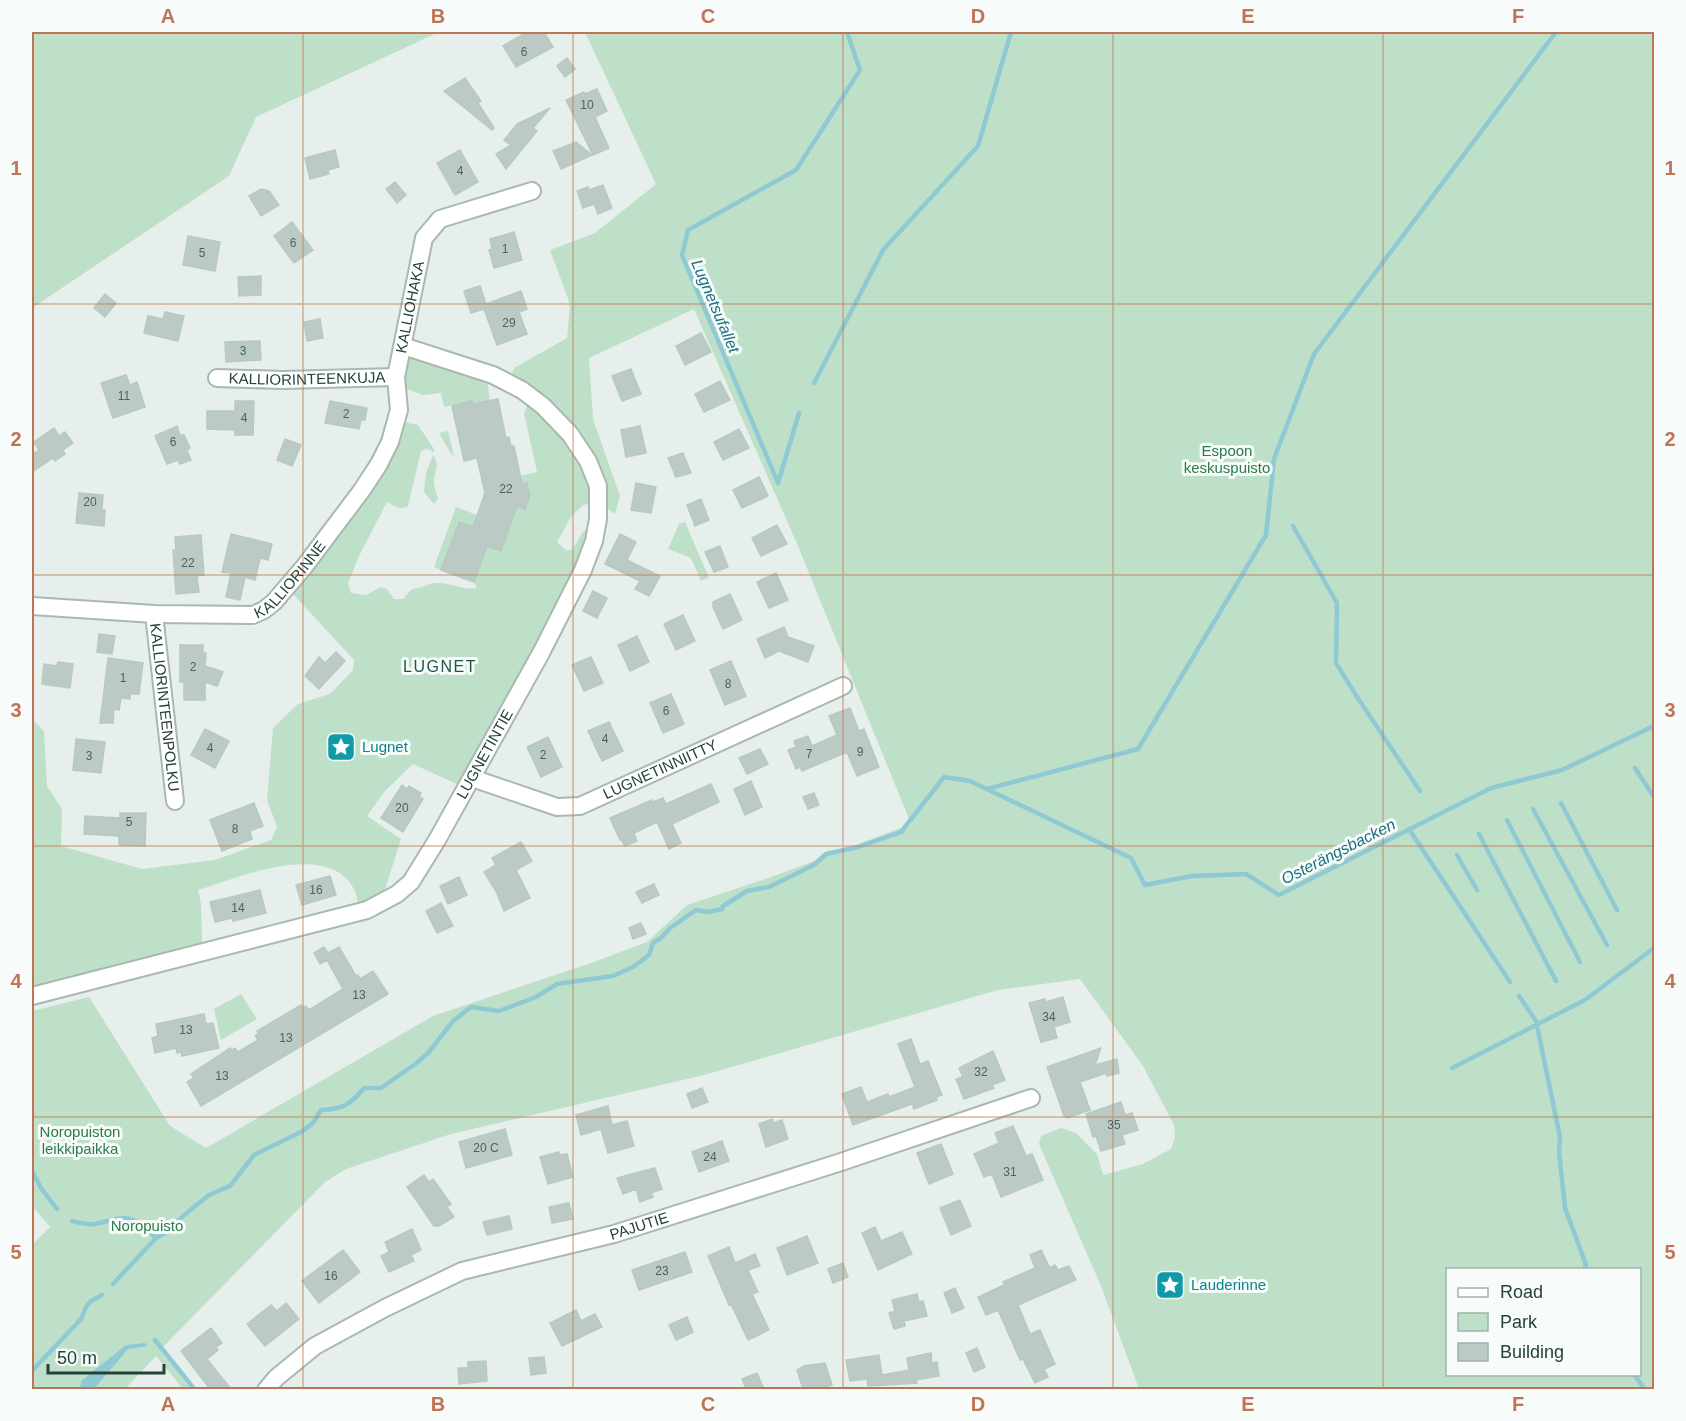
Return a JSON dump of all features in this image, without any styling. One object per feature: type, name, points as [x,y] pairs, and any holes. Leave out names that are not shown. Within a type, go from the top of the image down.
[{"type":"street","name":"KALLIOHAKA","points":[[396,376],[424,238],[440,219],[532,191]]},
{"type":"street","name":"LUGNETINTIE","points":[[32,996],[367,910],[397,894],[411,882],[472,778],[541,653],[583,570],[594,541],[598,519],[598,486],[588,461],[570,434],[543,406],[522,390],[493,375],[403,346]]},
{"type":"street","name":"KALLIORINTEENKUJA","points":[[217,378],[283,381],[396,376]]},
{"type":"street","name":"KALLIORINNE","points":[[32,606],[154,614],[253,615],[264,610],[274,602],[343,516],[379,464],[390,442],[399,410],[396,376]]},
{"type":"street","name":"KALLIORINTEENPOLKU","points":[[154,614],[174,801]]},
{"type":"street","name":"LUGNETINNIITTY","points":[[472,778],[557,807],[580,806],[843,686]]},
{"type":"street","name":"PAJUTIE","points":[[266,1389],[315,1346],[385,1308],[462,1271],[614,1233],[838,1163],[1032,1098]]},
{"type":"green space","points":[[32,32],[439,32],[256,117],[229,176],[32,308]]},
{"type":"green space","name":"Espoon keskuspuisto","points":[[585,32],[1654,32],[1654,1389],[1139,1389],[1101,1286],[1039,1144],[1041,1136],[1061,1128],[1076,1133],[1097,1154],[1103,1175],[1143,1164],[1171,1149],[1175,1137],[1174,1125],[1143,1066],[1080,979],[998,990],[704,1075],[451,1134],[346,1169],[325,1182],[160,1350],[191,1389],[183,1389],[156,1356],[125,1389],[32,1389],[32,1245],[50,1227],[32,1206],[32,1011],[89,997],[170,1126],[206,1148],[433,1016],[647,942],[687,905],[774,876],[911,824],[798,546],[694,309],[589,358],[593,419],[620,496],[615,514],[608,509],[597,465],[583,437],[549,402],[510,378],[514,368],[567,338],[570,304],[550,250],[595,233],[656,184]]},
{"type":"green space","points":[[412,355],[487,378],[490,401],[444,407],[441,393],[423,395],[404,388],[404,366]]},
{"type":"green space","points":[[529,402],[547,415],[585,468],[594,503],[583,505],[571,517],[557,542],[566,550],[571,550],[589,528],[582,561],[461,786],[413,764],[384,792],[367,816],[401,839],[383,896],[359,909],[355,891],[343,875],[325,867],[305,864],[258,871],[198,890],[201,904],[202,945],[32,990],[32,719],[44,731],[47,786],[62,809],[61,846],[142,869],[215,860],[271,840],[277,827],[267,800],[273,728],[298,704],[330,694],[353,670],[354,660],[291,592],[403,422],[418,425],[434,449],[434,453],[426,449],[421,451],[408,506],[400,508],[387,502],[359,556],[348,583],[351,593],[366,595],[381,587],[387,589],[394,599],[403,599],[412,589],[434,583],[477,588],[474,582],[487,546],[501,551],[517,506],[525,509],[520,476],[537,472],[524,413]]},
{"type":"green space","points":[[448,431],[454,456],[439,433]]},
{"type":"green space","points":[[433,455],[437,466],[434,484],[438,499],[434,504],[424,492],[426,473]]},
{"type":"green space","points":[[456,507],[477,515],[473,527],[459,522],[441,570],[434,567]]},
{"type":"green space","points":[[685,522],[709,578],[701,581],[691,558],[668,549],[679,524]]},
{"type":"green space","points":[[241,994],[257,1019],[221,1040],[214,1009]]},
{"type":"water","points":[[145,1343],[148,1346],[128,1349],[94,1389],[80,1389],[81,1381],[126,1345]]},
{"type":"building","points":[[527,32],[544,32],[553,47],[516,67],[503,46]]},
{"type":"building","points":[[567,58],[575,69],[565,77],[557,66]]},
{"type":"building","points":[[465,78],[481,101],[478,103],[494,128],[492,130],[444,91]]},
{"type":"building","points":[[597,89],[607,111],[595,117],[609,148],[593,155],[566,100]]},
{"type":"building","points":[[550,108],[533,128],[537,131],[506,169],[496,154],[511,145],[504,140],[517,124]]},
{"type":"building","points":[[576,142],[592,155],[561,169],[553,151]]},
{"type":"building","points":[[335,150],[339,167],[328,170],[329,174],[310,179],[305,158]]},
{"type":"building","points":[[460,150],[478,182],[455,195],[437,163]]},
{"type":"building","points":[[395,182],[406,195],[397,203],[386,189]]},
{"type":"building","points":[[603,185],[612,208],[598,214],[594,204],[583,208],[577,191]]},
{"type":"building","points":[[261,189],[269,191],[279,205],[261,216],[249,196]]},
{"type":"building","points":[[292,222],[313,250],[294,263],[274,236]]},
{"type":"building","points":[[514,232],[522,260],[494,268],[489,250],[492,249],[490,239]]},
{"type":"building","points":[[188,236],[220,242],[215,271],[183,265]]},
{"type":"building","points":[[261,276],[261,295],[239,296],[238,277]]},
{"type":"building","points":[[480,286],[486,304],[521,291],[527,309],[519,312],[527,334],[497,345],[484,309],[471,313],[464,291]]},
{"type":"building","points":[[105,294],[116,303],[105,317],[94,308]]},
{"type":"building","points":[[165,312],[184,316],[178,341],[144,333],[148,316],[163,319]]},
{"type":"building","points":[[320,319],[323,338],[307,341],[304,322]]},
{"type":"building","points":[[701,333],[711,352],[685,365],[676,346]]},
{"type":"building","points":[[260,341],[261,360],[226,362],[225,342]]},
{"type":"building","points":[[631,369],[641,394],[622,401],[612,376]]},
{"type":"building","points":[[126,375],[130,385],[137,382],[145,407],[113,418],[101,383]]},
{"type":"building","points":[[720,381],[730,400],[704,412],[695,394]]},
{"type":"building","points":[[498,399],[506,438],[509,437],[511,446],[514,446],[522,484],[527,483],[530,496],[525,509],[517,506],[501,551],[487,546],[474,582],[441,570],[459,522],[473,527],[485,493],[477,458],[464,461],[452,406],[472,401],[473,404]]},
{"type":"building","points":[[235,401],[254,401],[253,435],[235,435],[235,430],[207,429],[207,411],[235,411]]},
{"type":"building","points":[[330,401],[367,408],[365,420],[361,420],[359,429],[325,423]]},
{"type":"building","points":[[177,426],[180,435],[184,435],[190,448],[187,450],[191,460],[180,464],[178,460],[167,464],[155,436]]},
{"type":"building","points":[[640,426],[646,453],[626,457],[621,430]]},
{"type":"building","points":[[54,428],[59,436],[65,432],[73,443],[63,450],[65,454],[55,461],[53,458],[32,472],[32,455],[39,450],[34,442]]},
{"type":"building","points":[[739,429],[749,448],[723,460],[714,442]]},
{"type":"building","points":[[285,439],[301,445],[292,466],[277,460]]},
{"type":"building","points":[[683,453],[691,473],[676,477],[668,458]]},
{"type":"building","points":[[759,477],[768,496],[742,508],[733,490]]},
{"type":"building","points":[[636,483],[656,487],[651,513],[631,510]]},
{"type":"building","points":[[79,493],[103,495],[104,526],[76,523]]},
{"type":"building","points":[[701,499],[709,520],[695,526],[687,505]]},
{"type":"building","points":[[777,525],[787,544],[761,556],[752,538]]},
{"type":"building","points":[[231,534],[272,544],[268,560],[260,558],[255,580],[245,577],[240,600],[226,597],[231,573],[222,572]]},
{"type":"building","points":[[620,534],[636,542],[627,560],[660,576],[649,596],[635,589],[640,581],[605,564]]},
{"type":"building","points":[[201,535],[204,575],[197,576],[199,592],[176,594],[173,550],[176,550],[175,537]]},
{"type":"building","points":[[720,546],[728,567],[714,572],[705,552]]},
{"type":"building","points":[[776,573],[788,600],[769,608],[757,582]]},
{"type":"building","points":[[593,591],[607,598],[597,618],[583,611]]},
{"type":"building","points":[[730,594],[742,620],[723,629],[713,602]]},
{"type":"building","points":[[683,615],[695,641],[676,650],[664,624]]},
{"type":"building","points":[[784,627],[788,637],[814,646],[808,662],[779,651],[765,658],[757,639]]},
{"type":"building","points":[[99,634],[115,636],[112,654],[97,652]]},
{"type":"building","points":[[637,636],[649,662],[630,671],[618,645]]},
{"type":"building","points":[[180,645],[203,645],[203,653],[206,653],[205,666],[223,672],[217,686],[205,682],[205,700],[184,700],[184,682],[180,682]]},
{"type":"building","points":[[336,652],[345,661],[319,689],[305,676],[319,657],[325,663]]},
{"type":"building","points":[[591,657],[603,683],[584,691],[572,665]]},
{"type":"building","points":[[108,658],[143,663],[139,694],[130,694],[130,699],[121,698],[119,710],[114,709],[113,723],[100,723]]},
{"type":"building","points":[[731,661],[746,696],[725,705],[710,670]]},
{"type":"building","points":[[58,662],[73,664],[70,688],[42,684],[44,664],[57,666]]},
{"type":"building","points":[[671,694],[684,724],[663,733],[650,703]]},
{"type":"building","points":[[850,708],[859,731],[864,729],[879,767],[857,776],[847,752],[802,771],[800,767],[796,769],[788,750],[796,747],[794,741],[808,736],[812,746],[837,735],[829,716]]},
{"type":"building","points":[[609,722],[623,751],[602,761],[588,731]]},
{"type":"building","points":[[205,729],[229,741],[215,768],[191,755]]},
{"type":"building","points":[[548,737],[562,767],[541,777],[527,747]]},
{"type":"building","points":[[76,739],[105,742],[101,773],[73,770]]},
{"type":"building","points":[[760,749],[768,764],[747,774],[739,758]]},
{"type":"building","points":[[751,781],[762,807],[745,815],[734,789]]},
{"type":"building","points":[[711,784],[719,802],[672,824],[681,843],[669,849],[657,822],[634,833],[637,841],[625,846],[620,840],[610,818],[652,800],[653,802],[663,798],[666,804]]},
{"type":"building","points":[[402,785],[421,793],[419,796],[423,799],[403,832],[381,818]]},
{"type":"building","points":[[814,793],[819,805],[808,809],[803,797]]},
{"type":"building","points":[[254,803],[263,826],[250,831],[252,839],[222,851],[210,820]]},
{"type":"building","points":[[120,813],[146,813],[145,846],[119,845],[119,836],[84,834],[85,816],[120,818]]},
{"type":"building","points":[[521,842],[532,861],[516,870],[530,898],[504,911],[496,891],[484,872],[496,865],[492,858]]},
{"type":"building","points":[[330,876],[336,895],[302,905],[296,885]]},
{"type":"building","points":[[459,877],[467,895],[448,904],[440,886]]},
{"type":"building","points":[[654,884],[659,895],[642,903],[636,892]]},
{"type":"building","points":[[260,890],[266,913],[233,921],[232,918],[215,922],[210,902]]},
{"type":"building","points":[[441,903],[453,926],[437,933],[426,911]]},
{"type":"building","points":[[641,923],[646,934],[633,939],[629,928]]},
{"type":"building","points":[[324,947],[328,953],[339,947],[360,979],[373,971],[388,994],[201,1106],[187,1082],[194,1078],[191,1074],[230,1048],[232,1050],[235,1048],[238,1052],[258,1040],[255,1036],[258,1034],[257,1031],[301,1005],[303,1008],[306,1006],[309,1010],[343,989],[327,960],[320,964],[314,953]]},
{"type":"building","points":[[1063,997],[1070,1022],[1054,1027],[1057,1038],[1041,1042],[1029,1003],[1045,999],[1046,1002]]},
{"type":"building","points":[[204,1014],[206,1024],[213,1023],[219,1048],[182,1056],[181,1052],[177,1053],[176,1048],[155,1053],[152,1038],[158,1036],[156,1024]]},
{"type":"building","points":[[911,1039],[920,1064],[928,1061],[942,1095],[936,1097],[937,1100],[914,1109],[912,1104],[853,1125],[842,1094],[861,1087],[867,1102],[915,1087],[898,1044]]},
{"type":"building","points":[[1101,1048],[1095,1065],[1117,1059],[1119,1073],[1107,1076],[1106,1073],[1080,1082],[1090,1110],[1067,1118],[1066,1115],[1064,1116],[1047,1067]]},
{"type":"building","points":[[993,1051],[1005,1080],[992,1085],[994,1088],[964,1099],[956,1079],[963,1077],[959,1068]]},
{"type":"building","points":[[702,1088],[708,1102],[692,1108],[687,1094]]},
{"type":"building","points":[[1121,1102],[1125,1115],[1132,1113],[1138,1130],[1122,1135],[1125,1144],[1101,1151],[1096,1136],[1093,1137],[1086,1114]]},
{"type":"building","points":[[608,1106],[612,1125],[627,1121],[634,1146],[608,1153],[601,1129],[581,1135],[576,1115]]},
{"type":"building","points":[[772,1119],[773,1123],[782,1120],[788,1139],[766,1147],[759,1124]]},
{"type":"building","points":[[1013,1126],[1026,1156],[1032,1154],[1043,1180],[1001,1197],[992,1174],[984,1177],[974,1154],[999,1143],[995,1133]]},
{"type":"building","points":[[505,1129],[512,1155],[466,1168],[459,1142]]},
{"type":"building","points":[[722,1141],[729,1161],[699,1172],[692,1152]]},
{"type":"building","points":[[941,1144],[953,1174],[929,1184],[917,1153]]},
{"type":"building","points":[[559,1152],[560,1155],[567,1154],[573,1177],[548,1184],[540,1157]]},
{"type":"building","points":[[655,1168],[662,1189],[651,1193],[653,1197],[640,1202],[636,1189],[623,1194],[617,1178]]},
{"type":"building","points":[[424,1175],[429,1182],[433,1179],[451,1204],[447,1207],[454,1217],[439,1226],[434,1226],[407,1187]]},
{"type":"building","points":[[960,1200],[971,1226],[951,1235],[940,1208]]},
{"type":"building","points":[[569,1203],[573,1219],[552,1223],[549,1207]]},
{"type":"building","points":[[509,1216],[512,1229],[487,1235],[483,1222]]},
{"type":"building","points":[[875,1227],[881,1241],[902,1232],[912,1254],[878,1270],[862,1233]]},
{"type":"building","points":[[412,1229],[421,1250],[411,1255],[414,1261],[389,1272],[381,1256],[389,1252],[385,1242]]},
{"type":"building","points":[[807,1236],[818,1263],[787,1275],[777,1248]]},
{"type":"building","points":[[729,1247],[735,1263],[755,1254],[760,1266],[748,1270],[758,1292],[752,1294],[769,1330],[748,1340],[731,1304],[729,1305],[708,1256]]},
{"type":"building","points":[[343,1250],[360,1272],[319,1303],[302,1281]]},
{"type":"building","points":[[1041,1250],[1050,1268],[1055,1265],[1058,1270],[1069,1266],[1076,1280],[1018,1305],[1030,1334],[1040,1330],[1055,1364],[1044,1369],[1048,1377],[1035,1383],[1023,1359],[1020,1360],[998,1310],[986,1315],[978,1297],[1004,1285],[1003,1282],[1035,1268],[1030,1255]]},
{"type":"building","points":[[685,1252],[692,1272],[639,1290],[632,1270]]},
{"type":"building","points":[[843,1263],[848,1277],[833,1283],[828,1269]]},
{"type":"building","points":[[955,1288],[964,1308],[952,1313],[944,1293]]},
{"type":"building","points":[[917,1294],[919,1302],[923,1301],[927,1316],[904,1321],[905,1326],[894,1329],[889,1313],[895,1311],[892,1300]]},
{"type":"building","points":[[286,1303],[299,1319],[265,1346],[247,1324],[271,1305],[277,1311]]},
{"type":"building","points":[[576,1310],[581,1321],[595,1314],[602,1327],[562,1346],[550,1323]]},
{"type":"building","points":[[687,1317],[693,1332],[676,1340],[669,1325]]},
{"type":"building","points":[[211,1328],[222,1343],[216,1347],[218,1350],[207,1359],[231,1389],[210,1389],[181,1351]]},
{"type":"building","points":[[977,1348],[985,1367],[974,1372],[966,1353]]},
{"type":"building","points":[[931,1353],[932,1363],[937,1362],[939,1376],[916,1380],[917,1383],[868,1386],[867,1379],[850,1381],[846,1360],[879,1355],[882,1375],[909,1370],[907,1358]]},
{"type":"building","points":[[544,1357],[546,1373],[531,1375],[529,1358]]},
{"type":"building","points":[[486,1361],[487,1381],[459,1384],[458,1368],[468,1368],[468,1362]]},
{"type":"building","points":[[825,1363],[832,1385],[819,1389],[803,1389],[797,1370],[804,1366]]},
{"type":"building","points":[[757,1373],[764,1389],[746,1389],[742,1379]]},
{"type":"waterway","name":"Lugnetsufallet","points":[[799,413],[778,483],[682,255],[688,230],[796,170],[860,70],[847,32]]},
{"type":"waterway","name":"Lugnetsufallet","points":[[814,383],[883,250],[978,146],[1011,32]]},
{"type":"waterway","points":[[987,789],[1138,749],[1266,535],[1274,459],[1314,354],[1556,32]]},
{"type":"waterway","points":[[1293,526],[1337,603],[1336,663],[1420,791]]},
{"type":"waterway","name":"Osterängsbacken","points":[[113,1284],[156,1238],[169,1231],[209,1195],[230,1186],[254,1155],[301,1132],[313,1123],[321,1110],[346,1105],[364,1088],[381,1088],[418,1062],[429,1052],[453,1021],[471,1007],[499,1011],[536,997],[557,984],[613,976],[633,967],[649,955],[653,943],[696,910],[708,912],[722,909],[723,906],[747,891],[769,887],[814,865],[826,854],[858,847],[901,832],[944,777],[970,781],[1131,858],[1145,885],[1192,876],[1246,874],[1279,895],[1491,788],[1562,770],[1654,726]]},
{"type":"waterway","points":[[1635,768],[1654,797]]},
{"type":"waterway","points":[[1561,803],[1617,910]]},
{"type":"waterway","points":[[1533,809],[1607,945]]},
{"type":"waterway","points":[[1507,820],[1580,962]]},
{"type":"waterway","points":[[1409,829],[1510,982]]},
{"type":"waterway","points":[[1479,834],[1556,981]]},
{"type":"waterway","points":[[1457,855],[1477,890]]},
{"type":"waterway","points":[[1452,1068],[1585,1000],[1654,948]]},
{"type":"waterway","points":[[1519,996],[1536,1021],[1560,1137],[1559,1152],[1565,1208],[1586,1265],[1584,1268]]},
{"type":"waterway","points":[[32,1171],[41,1188],[57,1209]]},
{"type":"waterway","points":[[72,1221],[92,1224],[129,1219],[156,1238]]},
{"type":"waterway","points":[[32,1371],[81,1319],[91,1301],[102,1295]]},
{"type":"waterway","points":[[155,1340],[195,1390]]},
{"type":"waterway","points":[[1635,1376],[1645,1390]]},
{"type":"place","name":"Lugnet","points":[[341,747]]},
{"type":"place","name":"Lauderinne","points":[[1170,1285]]},
{"type":"district","name":"LUGNET","points":[[440,666]]},
{"type":"park label","name":"Noropuiston leikkipaikka","points":[[80,1140]]},
{"type":"park label","name":"Noropuisto","points":[[147,1226]]}]
